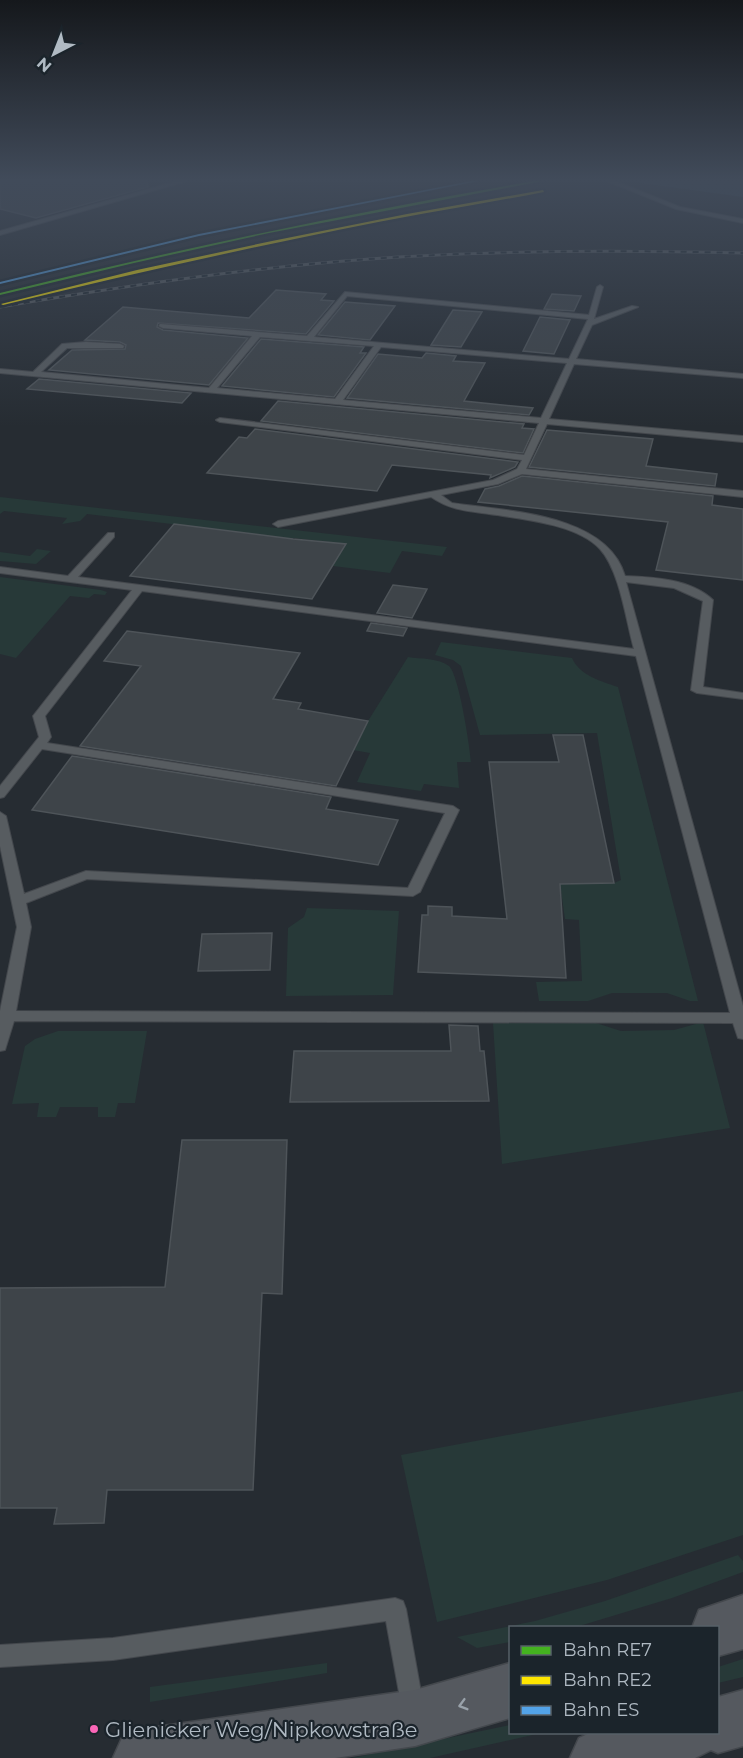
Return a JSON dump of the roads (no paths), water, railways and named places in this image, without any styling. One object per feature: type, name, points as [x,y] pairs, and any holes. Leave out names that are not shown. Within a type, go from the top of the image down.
[{"type":"main road","points":[[719,1628],[743,1622]]},
{"type":"main road","points":[[142,1758],[415,1718],[509,1691]]},
{"type":"main road","points":[[719,1724],[743,1718]]},
{"type":"main road","points":[[599,1758],[683,1734]]},
{"type":"lane","points":[[521,471],[590,320],[600,287]]},
{"type":"lane","points":[[308,340],[345,294],[590,320],[634,308]]},
{"type":"lane","points":[[164,326],[743,376]]},
{"type":"lane","points":[[211,390],[257,335]]},
{"type":"lane","points":[[35,374],[65,346],[86,344],[120,346]]},
{"type":"lane","points":[[337,402],[379,345]]},
{"type":"lane","points":[[0,371],[743,439]]},
{"type":"lane","points":[[220,420],[528,458]]},
{"type":"lane","points":[[278,524],[495,482],[521,471],[743,495]]},
{"type":"lane","points":[[433,494],[449,505],[536,518],[580,531],[604,548],[620,579],[741,1018],[743,1034]]},
{"type":"lane","points":[[71,579],[111,535]]},
{"type":"lane","points":[[0,570],[640,653]]},
{"type":"lane","points":[[620,579],[653,580],[691,589],[708,600],[697,690],[743,696]]},
{"type":"lane","points":[[0,794],[45,736],[39,716],[140,587]]},
{"type":"lane","points":[[19,901],[86,875],[413,892],[453,810],[39,745]]},
{"type":"lane","points":[[0,816],[24,927],[4,1016],[0,1046]]},
{"type":"lane","points":[[4,1016],[741,1018]]},
{"type":"lane","points":[[0,1656],[113,1649],[395,1609],[415,1718]]},
{"type":"railway","points":[[0,307],[185,278],[323,263]]},
{"type":"rail line","name":"ES","points":[[0,283],[83,263]]},
{"type":"rail line","name":"RE7","points":[[0,294],[126,263]]},
{"type":"rail line","name":"RE2","points":[[3,304],[177,263]]},
{"type":"place","name":"Glienicker Weg/Nipkowstraße","points":[[94,1729]]}]
